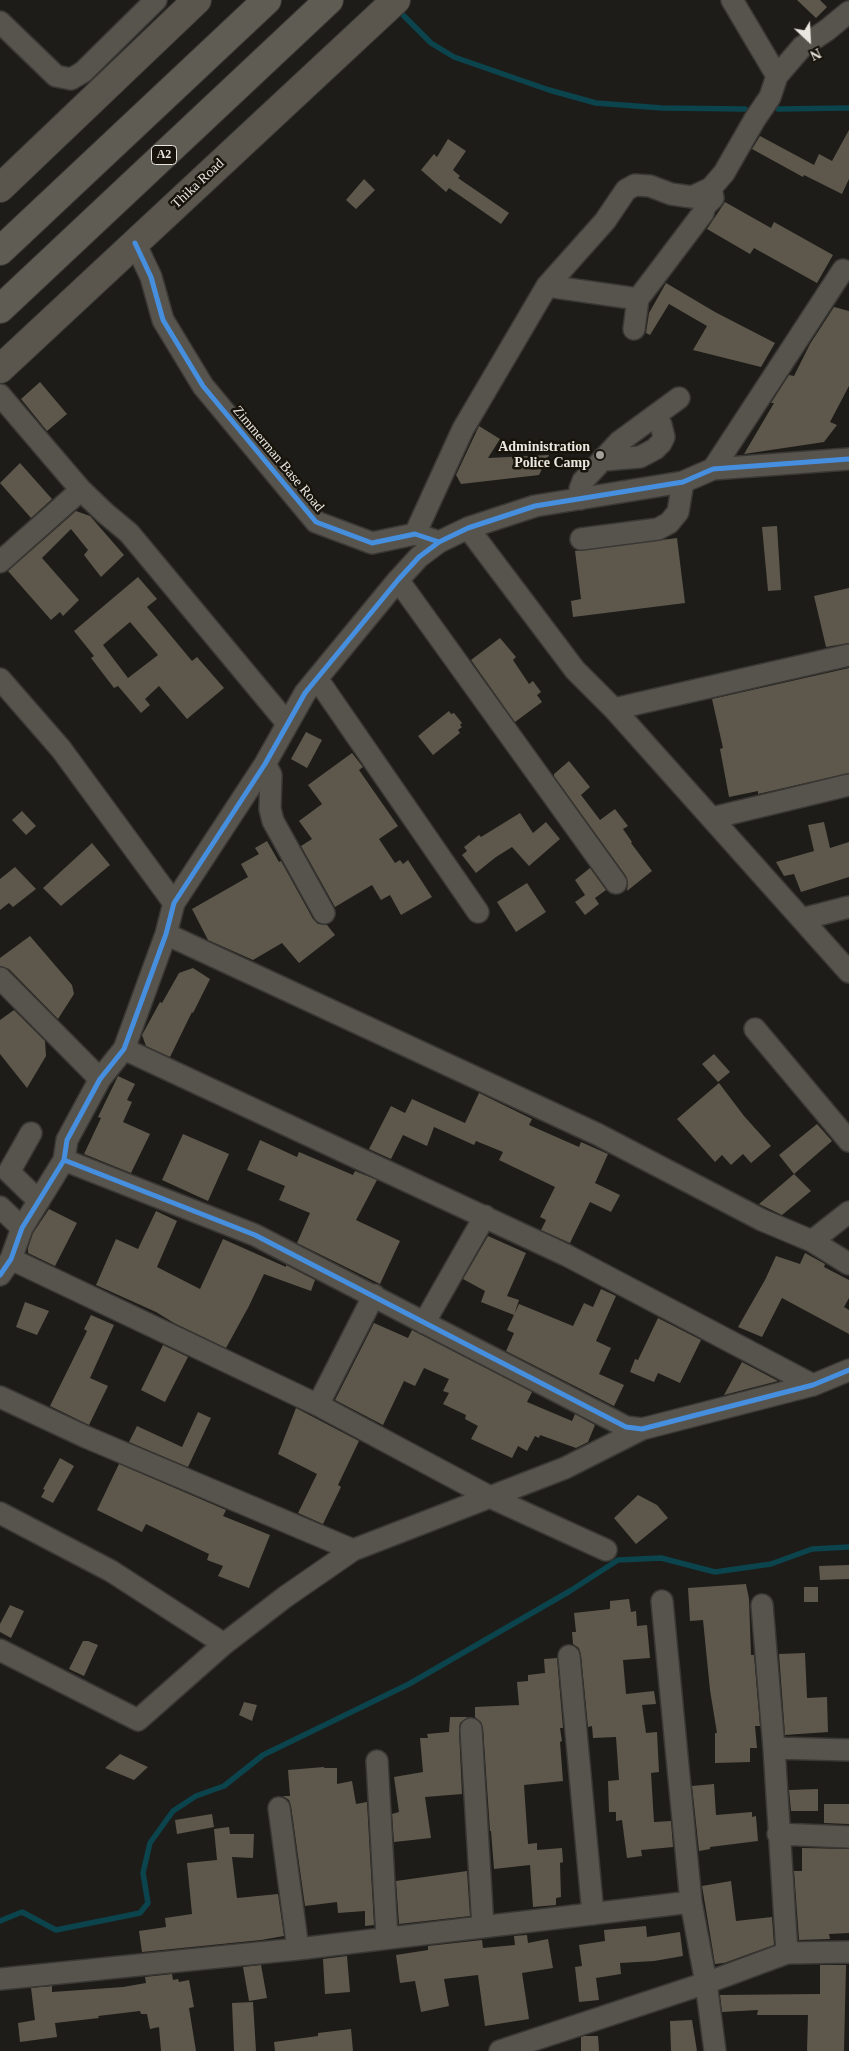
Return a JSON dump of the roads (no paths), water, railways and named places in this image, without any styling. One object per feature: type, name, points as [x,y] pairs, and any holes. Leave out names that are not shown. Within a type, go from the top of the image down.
[{"type":"highway","points":[[0,251],[266,0]]},
{"type":"highway","name":"A2","points":[[0,309],[329,0]]},
{"type":"main road","points":[[0,188],[197,0]]},
{"type":"main road","name":"Thika Road","points":[[0,369],[396,0]]},
{"type":"street","points":[[0,22],[56,76],[71,79],[83,72],[156,0]]},
{"type":"street","points":[[732,0],[777,76]]},
{"type":"street","points":[[415,534],[463,429],[546,286],[605,221],[616,202],[636,185],[650,186],[671,194],[692,197],[711,188],[724,173],[770,97],[777,76],[802,47],[849,12]]},
{"type":"street","points":[[634,329],[638,299],[704,213],[705,206],[713,198],[711,188]]},
{"type":"street","name":"Zimmerman Base Road","points":[[135,243],[151,277],[163,320],[203,386],[316,522],[372,542],[415,534],[439,542]]},
{"type":"street","points":[[713,469],[843,270]]},
{"type":"street","points":[[546,286],[638,299]]},
{"type":"street","points":[[0,395],[81,490],[129,533],[286,723]]},
{"type":"street","points":[[580,499],[580,489],[583,481],[604,460],[640,457],[655,449],[661,443],[664,437],[661,425],[653,417],[679,398]]},
{"type":"street","points":[[606,1550],[492,1498],[318,1405],[5,1267],[22,1228],[64,1160],[67,1140],[100,1079],[124,1049],[166,934],[174,904],[265,764],[286,723],[305,693],[318,680],[398,580],[419,557],[439,542],[468,528],[535,506],[683,482],[713,469],[849,459]]},
{"type":"street","points":[[581,539],[658,529],[669,523],[678,512],[683,482]]},
{"type":"street","points":[[0,562],[81,490]]},
{"type":"street","points":[[468,528],[574,670],[614,709],[849,972]]},
{"type":"street","points":[[398,580],[616,883]]},
{"type":"street","points":[[614,709],[849,655]]},
{"type":"street","points":[[0,679],[61,749],[174,904]]},
{"type":"street","points":[[318,680],[478,912]]},
{"type":"street","points":[[265,764],[271,775],[270,809],[273,821],[324,913]]},
{"type":"street","points":[[712,818],[849,786]]},
{"type":"street","points":[[802,919],[849,907]]},
{"type":"street","points":[[166,934],[597,1134],[762,1220],[812,1241],[849,1264]]},
{"type":"street","points":[[0,978],[100,1079]]},
{"type":"street","points":[[755,1029],[849,1141]]},
{"type":"street","points":[[124,1049],[566,1255],[813,1385]]},
{"type":"street","points":[[31,1133],[4,1180],[39,1201]]},
{"type":"street","points":[[64,1160],[255,1235],[626,1427],[642,1429]]},
{"type":"street","points":[[0,1207],[22,1228]]},
{"type":"street","points":[[812,1241],[849,1212]]},
{"type":"street","points":[[424,1323],[485,1216]]},
{"type":"street","points":[[318,1405],[374,1296]]},
{"type":"street","points":[[0,1650],[138,1720],[224,1644],[285,1597],[353,1550],[492,1498],[565,1468],[642,1429],[813,1385],[849,1370]]},
{"type":"street","points":[[0,1397],[86,1438],[353,1550]]},
{"type":"street","points":[[0,1513],[110,1571],[224,1644]]},
{"type":"street","points":[[662,1601],[691,1902],[706,1983],[715,2051]]},
{"type":"street","points":[[762,1604],[774,1748],[787,1953]]},
{"type":"street","points":[[569,1656],[593,1914]]},
{"type":"street","points":[[471,1729],[483,1927]]},
{"type":"street","points":[[774,1748],[849,1750]]},
{"type":"street","points":[[377,1761],[387,1937]]},
{"type":"street","points":[[279,1808],[298,1949]]},
{"type":"street","points":[[778,1834],[849,1838]]},
{"type":"street","points":[[0,1979],[298,1949],[691,1902]]},
{"type":"street","points":[[500,2051],[706,1983],[787,1953],[849,1952]]},
{"type":"waterway","points":[[404,16],[431,43],[454,57],[549,90],[596,103],[662,108],[745,109]]},
{"type":"waterway","points":[[778,109],[849,108]]},
{"type":"waterway","points":[[0,1921],[22,1912],[56,1930],[140,1913],[148,1903],[143,1873],[150,1843],[173,1811],[196,1796],[224,1786],[263,1755],[409,1684],[570,1591],[618,1560],[661,1558],[715,1572],[771,1564],[812,1549],[849,1547]]},
{"type":"place","name":"Administration Police Camp","points":[[600,455]]}]
